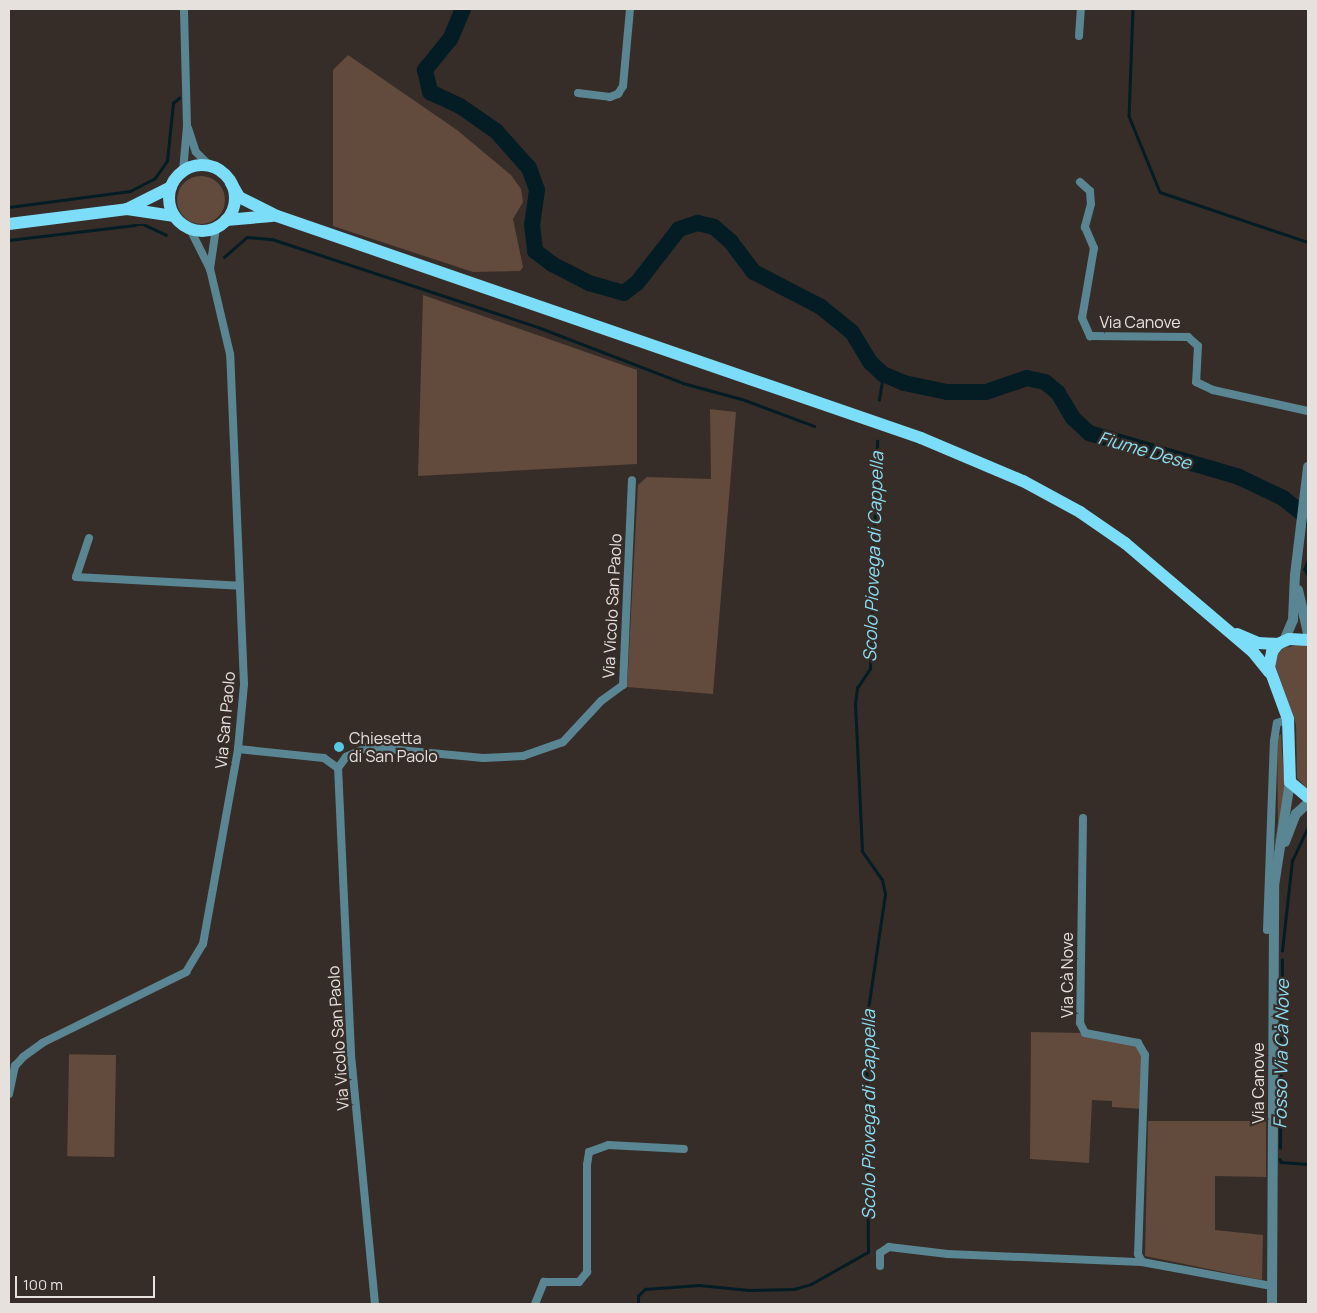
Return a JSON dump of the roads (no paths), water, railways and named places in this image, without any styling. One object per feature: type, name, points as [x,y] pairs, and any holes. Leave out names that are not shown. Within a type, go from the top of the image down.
[{"type":"main road","points":[[128,209],[171,187],[182,172],[202,166],[212,167],[231,183],[239,197],[277,216],[921,438],[990,466],[1053,496],[1102,526],[1167,576],[1213,620],[1263,662],[1288,719],[1290,782],[1308,798]]},
{"type":"main road","points":[[221,224],[234,202],[231,183]]},
{"type":"main road","points":[[171,187],[170,207],[174,216],[190,229],[277,216]]},
{"type":"main road","points":[[9,224],[128,209],[174,216]]},
{"type":"main road","points":[[1213,620],[1258,643],[1281,643],[1298,637],[1308,640]]},
{"type":"main road","points":[[1269,672],[1270,657],[1281,643]]},
{"type":"street","points":[[182,172],[187,126],[184,9]]},
{"type":"street","points":[[578,93],[610,97],[618,94],[623,86],[630,9]]},
{"type":"street","points":[[1078,36],[1081,9]]},
{"type":"street","points":[[187,126],[196,152],[212,167]]},
{"type":"street","name":"Via Canove","points":[[1080,182],[1090,191],[1091,204],[1085,227],[1094,248],[1082,318],[1090,336],[1188,337],[1198,346],[1196,382],[1213,390],[1308,411]]},
{"type":"street","name":"Via San Paolo","points":[[210,269],[221,224]]},
{"type":"street","name":"Via San Paolo","points":[[15,1066],[42,1043],[163,986],[186,972],[196,960],[203,944],[238,749],[244,684],[230,354],[210,269],[190,229]]},
{"type":"street","points":[[1281,643],[1293,620],[1298,541],[1308,467]]},
{"type":"street","name":"Via Vicolo San Paolo","points":[[376,1304],[351,1053],[338,768],[346,757],[367,747],[483,758],[522,756],[563,742],[601,701],[623,685],[632,480]]},
{"type":"street","points":[[89,538],[76,577],[240,586]]},
{"type":"street","points":[[1295,574],[1308,633]]},
{"type":"street","points":[[1267,930],[1274,741],[1277,723],[1288,719]]},
{"type":"street","points":[[238,749],[324,758],[338,768]]},
{"type":"street","name":"Via Canove","points":[[1272,1304],[1274,886],[1290,782]]},
{"type":"street","name":"Via Canove","points":[[1277,862],[1296,814],[1308,803]]},
{"type":"street","name":"Via Cà Nove","points":[[1083,818],[1080,1023],[1085,1033],[1138,1042],[1145,1055],[1138,1254],[1142,1262]]},
{"type":"street","points":[[9,1058],[15,1066],[9,1094]]},
{"type":"street","points":[[535,1304],[544,1282],[579,1282],[587,1272],[586,1165],[590,1152],[608,1145],[684,1149]]},
{"type":"street","points":[[880,1266],[880,1253],[889,1248],[948,1254],[1142,1262],[1272,1286]]},
{"type":"waterway","name":"Fiume Dese","points":[[463,9],[450,39],[425,70],[430,92],[460,106],[496,131],[529,168],[537,190],[532,225],[535,251],[552,264],[589,283],[624,293],[637,283],[679,229],[698,223],[714,227],[731,242],[754,272],[821,307],[852,332],[870,362],[883,374],[904,383],[947,392],[986,392],[1027,378],[1045,382],[1058,393],[1073,418],[1089,433],[1239,477],[1283,498],[1308,518]]},
{"type":"waterway","points":[[1133,9],[1129,116],[1160,192],[1308,242]]},
{"type":"waterway","points":[[9,207],[130,191],[155,178],[167,161],[173,103],[179,98]]},
{"type":"waterway","points":[[9,240],[135,225],[145,225],[166,235]]},
{"type":"waterway","points":[[224,257],[247,237],[272,239],[538,327],[683,383],[745,400],[814,426]]},
{"type":"waterway","name":"Scolo Piovega di Cappella","points":[[879,400],[883,374]]},
{"type":"waterway","name":"Scolo Piovega di Cappella","points":[[638,1304],[638,1296],[645,1289],[699,1285],[749,1290],[794,1289],[811,1284],[868,1252],[866,1023],[885,894],[882,880],[862,851],[855,704],[857,688],[870,669],[877,441]]},
{"type":"waterway","name":"Fosso Via Cà Nove","points":[[1308,561],[1305,569],[1308,575]]},
{"type":"waterway","name":"Fosso Via Cà Nove","points":[[1282,951],[1292,861],[1308,826]]},
{"type":"waterway","name":"Fosso Via Cà Nove","points":[[1280,1148],[1282,960]]},
{"type":"waterway","name":"Fosso Via Cà Nove","points":[[1280,1159],[1281,1162],[1308,1164]]},
{"type":"place","name":"Chiesetta di San Paolo","points":[[339,747]]}]
